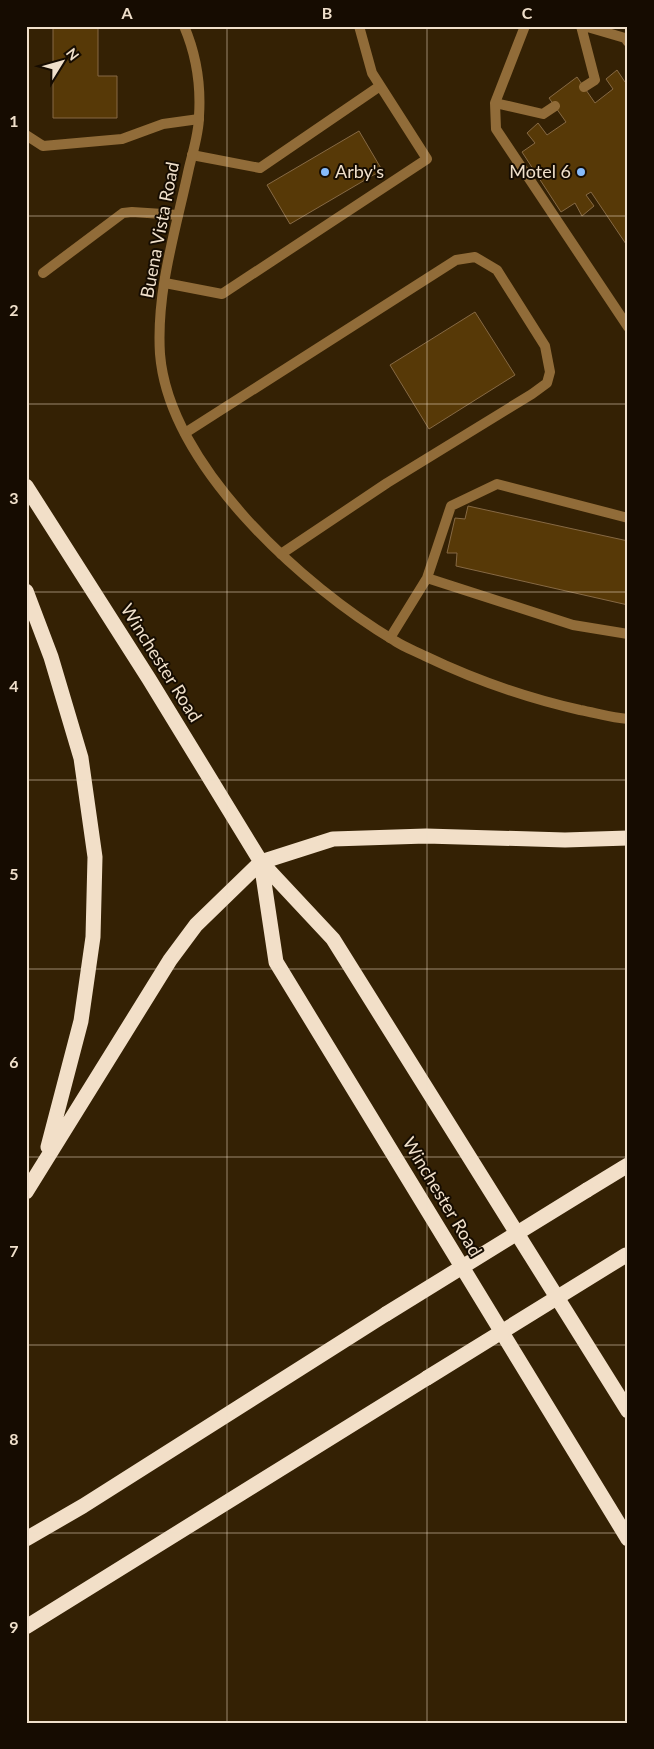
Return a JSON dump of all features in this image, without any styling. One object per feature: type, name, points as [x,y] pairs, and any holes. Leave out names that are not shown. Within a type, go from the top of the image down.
[{"type":"highway","name":"Winchester Road","points":[[26,486],[149,679],[261,862],[333,939],[628,1411]]},
{"type":"highway","points":[[26,591],[51,657],[81,758],[95,857],[93,937],[81,1022],[44,1162]]},
{"type":"highway","points":[[26,1192],[170,960],[196,925],[261,862],[333,839],[426,836],[566,840],[628,838]]},
{"type":"highway","name":"Winchester Road","points":[[261,862],[276,962],[628,1539]]},
{"type":"highway","points":[[26,1539],[83,1506],[386,1314],[628,1165]]},
{"type":"highway","points":[[26,1627],[627,1255]]},
{"type":"street","name":"Buena Vista Road","points":[[184,26],[194,55],[200,86],[200,119],[170,248],[161,309],[160,355],[169,399],[191,445],[222,491],[297,571],[390,638],[461,674],[544,702],[628,719]]},
{"type":"street","points":[[165,283],[222,294],[427,160],[372,74],[360,26]]},
{"type":"street","points":[[525,26],[494,103],[496,129],[628,327]]},
{"type":"street","points":[[584,87],[595,80],[582,26],[626,38],[628,42]]},
{"type":"street","points":[[192,154],[260,168],[380,86]]},
{"type":"street","points":[[494,103],[543,114],[555,106]]},
{"type":"street","points":[[26,135],[43,146],[122,139],[163,124],[200,119]]},
{"type":"street","points":[[43,273],[122,213],[178,215]]},
{"type":"street","points":[[185,433],[456,260],[475,258],[497,270],[545,346],[550,372],[547,383],[386,483],[281,554]]},
{"type":"street","points":[[390,638],[427,578],[451,506],[497,484],[628,518]]},
{"type":"street","points":[[427,578],[573,625],[628,634]]},
{"type":"building","points":[[53,26],[98,26],[98,76],[117,76],[117,118],[53,118]]},
{"type":"building","name":"Motel 6","points":[[617,70],[625,82],[628,80],[628,247],[591,192],[586,195],[594,206],[582,216],[575,203],[561,212],[522,152],[535,143],[527,133],[538,123],[547,135],[566,122],[549,98],[577,77],[595,103],[613,89],[606,79]]},
{"type":"building","points":[[359,131],[382,170],[290,224],[267,185]]},
{"type":"building","points":[[475,312],[515,375],[429,429],[390,365]]},
{"type":"building","points":[[468,506],[628,541],[628,605],[456,566],[457,553],[447,553],[455,518],[465,519]]},
{"type":"place","name":"Arby's","points":[[325,172]]},
{"type":"place","name":"Motel 6","points":[[581,172]]}]
